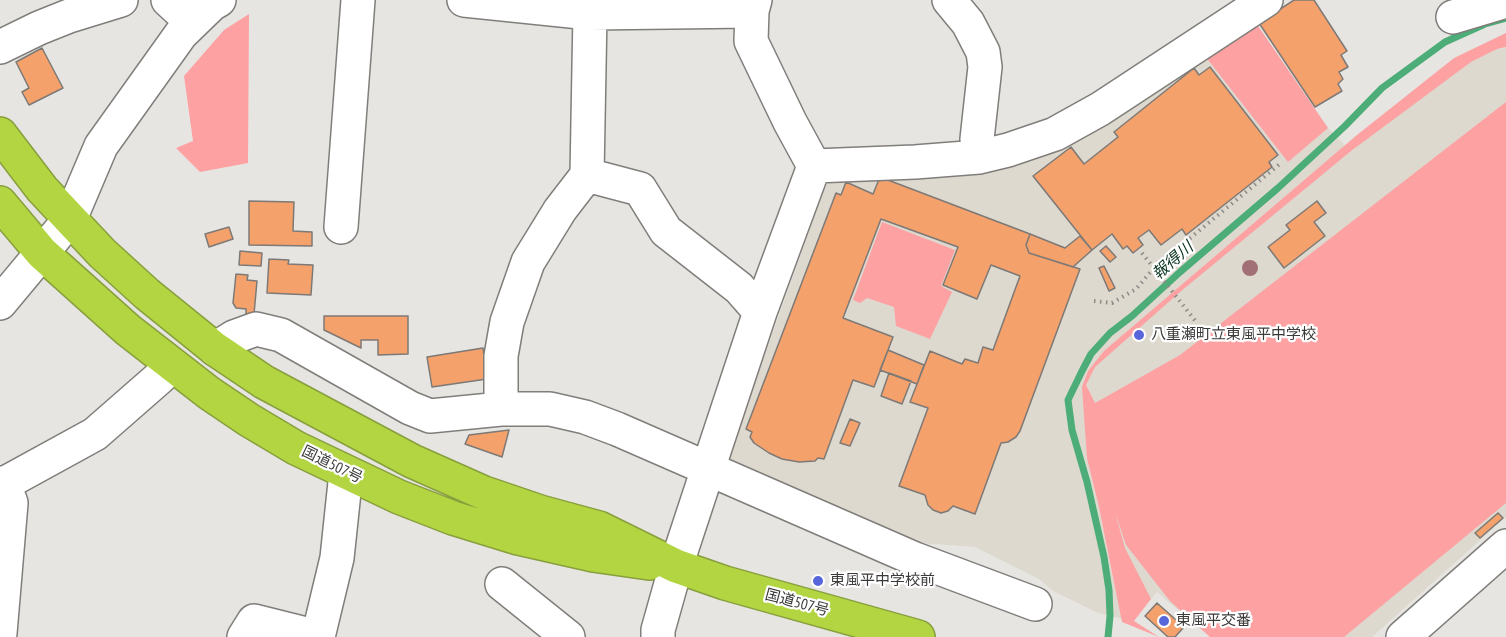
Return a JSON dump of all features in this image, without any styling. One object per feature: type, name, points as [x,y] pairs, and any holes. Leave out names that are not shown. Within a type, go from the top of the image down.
[{"type":"highway","name":"国道507号","points":[[0,134],[42,189],[102,253],[147,294],[215,349],[264,382],[412,461],[484,493],[540,512],[599,528],[676,566],[744,589],[918,637]]},
{"type":"highway","name":"国道507号","points":[[0,203],[42,253],[128,330],[209,393],[296,448],[399,497],[453,518],[518,538],[593,555],[676,566]]},
{"type":"street","points":[[0,47],[69,16],[121,0]]},
{"type":"street","points":[[168,0],[192,22]]},
{"type":"street","points":[[0,303],[70,219],[101,146],[181,34],[219,0]]},
{"type":"street","points":[[341,227],[358,0]]},
{"type":"street","points":[[464,0],[590,13],[753,6],[751,41],[814,166],[760,312],[676,566],[658,637]]},
{"type":"street","points":[[949,0],[968,23],[983,52],[985,67],[977,139],[979,157]]},
{"type":"street","points":[[814,166],[979,157],[1055,134],[1100,109],[1266,0]]},
{"type":"street","points":[[1453,17],[1506,1]]},
{"type":"street","points":[[501,409],[501,356],[507,322],[528,262],[560,210],[587,175],[590,13]]},
{"type":"street","points":[[587,175],[640,189],[666,231],[739,288],[760,312]]},
{"type":"street","points":[[215,349],[234,337],[256,329],[281,335],[410,408],[430,416],[501,409],[550,409],[585,417],[915,559],[1035,604]]},
{"type":"street","points":[[0,633],[11,503],[1,484],[95,434],[172,364]]},
{"type":"street","points":[[244,637],[254,621],[318,637],[337,558],[346,473]]},
{"type":"street","points":[[1403,637],[1502,553]]},
{"type":"street","points":[[502,584],[568,637]]},
{"type":"path","points":[[1094,301],[1112,303],[1136,289],[1154,268],[1281,163]]},
{"type":"path","points":[[1142,253],[1197,323]]},
{"type":"shaded area","points":[[249,14],[248,163],[200,172],[176,148],[193,141],[184,76],[224,30]]},
{"type":"shaded area","name":"八重瀬町立東風平中学校","points":[[1256,23],[1328,128],[1351,151],[1448,77],[1497,49],[1506,48],[1506,517],[1372,637],[1210,637],[1157,592],[1133,621],[1098,613],[1053,591],[1039,579],[975,547],[921,543],[728,458],[825,184],[845,176],[974,172]]},
{"type":"shaded area","points":[[1256,23],[1328,128],[1288,162],[1205,56]]},
{"type":"shaded area","points":[[1506,33],[1506,47],[1471,62],[1351,151],[1180,292],[1095,367],[1086,385],[1095,403],[1180,355],[1506,102],[1506,503],[1344,637],[1210,637],[1170,601],[1126,545],[1115,512],[1125,548],[1151,599],[1134,621],[1159,637],[1122,622],[1087,458],[1082,387],[1088,371],[1104,351],[1357,135],[1454,58]]},
{"type":"shaded area","points":[[882,222],[955,250],[941,286],[952,292],[930,339],[896,326],[894,307],[867,298],[860,303],[853,300]]},
{"type":"building","points":[[1294,0],[1314,0],[1347,51],[1341,55],[1348,67],[1339,72],[1343,79],[1338,84],[1342,91],[1315,107],[1259,23]]},
{"type":"building","points":[[42,48],[63,88],[29,105],[22,92],[29,88],[16,62]]},
{"type":"building","points":[[1210,67],[1278,155],[1269,162],[1272,167],[1186,235],[1182,229],[1161,245],[1149,230],[1138,238],[1143,245],[1133,253],[1127,246],[1123,249],[1112,234],[1092,250],[1033,176],[1071,147],[1084,164],[1118,137],[1114,132],[1194,68],[1199,75]]},
{"type":"building","points":[[880,177],[1030,234],[1026,245],[1029,253],[1080,269],[1020,431],[1016,437],[1001,443],[975,514],[953,506],[941,513],[928,505],[925,495],[899,486],[928,408],[910,402],[930,351],[962,364],[965,359],[978,363],[983,347],[993,350],[1020,276],[991,265],[977,299],[943,285],[958,247],[881,219],[843,318],[893,337],[874,387],[853,380],[824,459],[799,462],[782,459],[754,443],[750,437],[752,432],[746,429],[836,193],[841,195],[846,182],[873,194]]},
{"type":"building","points":[[249,201],[294,202],[293,231],[312,232],[312,246],[249,245]]},
{"type":"building","points":[[1317,201],[1326,213],[1314,222],[1325,236],[1284,268],[1268,247],[1290,230],[1286,225]]},
{"type":"building","points":[[229,227],[233,239],[209,247],[205,234]]},
{"type":"building","points":[[1030,234],[1065,248],[1080,236],[1092,250],[1073,267],[1029,253],[1026,245]]},
{"type":"building","points":[[1106,246],[1116,257],[1110,262],[1100,251]]},
{"type":"building","points":[[240,251],[262,253],[261,266],[239,265]]},
{"type":"building","points":[[269,259],[289,260],[288,264],[313,265],[311,295],[267,293]]},
{"type":"building","points":[[1104,266],[1115,288],[1109,291],[1099,268]]},
{"type":"building","points":[[236,274],[248,275],[247,280],[257,281],[254,314],[246,314],[246,309],[236,308],[233,303]]},
{"type":"building","points":[[324,316],[408,316],[408,354],[378,355],[378,340],[361,340],[361,348],[324,330]]},
{"type":"building","points":[[483,348],[487,379],[432,387],[427,357]]},
{"type":"building","points":[[888,350],[924,365],[917,384],[880,370]]},
{"type":"building","points":[[889,373],[911,381],[902,404],[881,396]]},
{"type":"building","points":[[850,419],[860,423],[850,446],[840,443]]},
{"type":"building","points":[[509,430],[502,457],[465,444],[469,435]]},
{"type":"building","points":[[1498,513],[1503,518],[1480,538],[1475,533]]},
{"type":"building","name":"東風平交番","points":[[1157,603],[1184,627],[1175,637],[1168,637],[1145,616]]},
{"type":"waterway","name":"報得川","points":[[1108,637],[1109,590],[1104,557],[1087,482],[1072,430],[1068,400],[1091,354],[1110,333],[1278,188],[1382,88],[1445,42],[1485,24],[1506,18]]},
{"type":"place","name":"八重瀬町立東風平中学校","points":[[1139,335]]},
{"type":"place","name":"東風平中学校前","points":[[818,581]]},
{"type":"place","name":"東風平交番","points":[[1164,621]]}]
